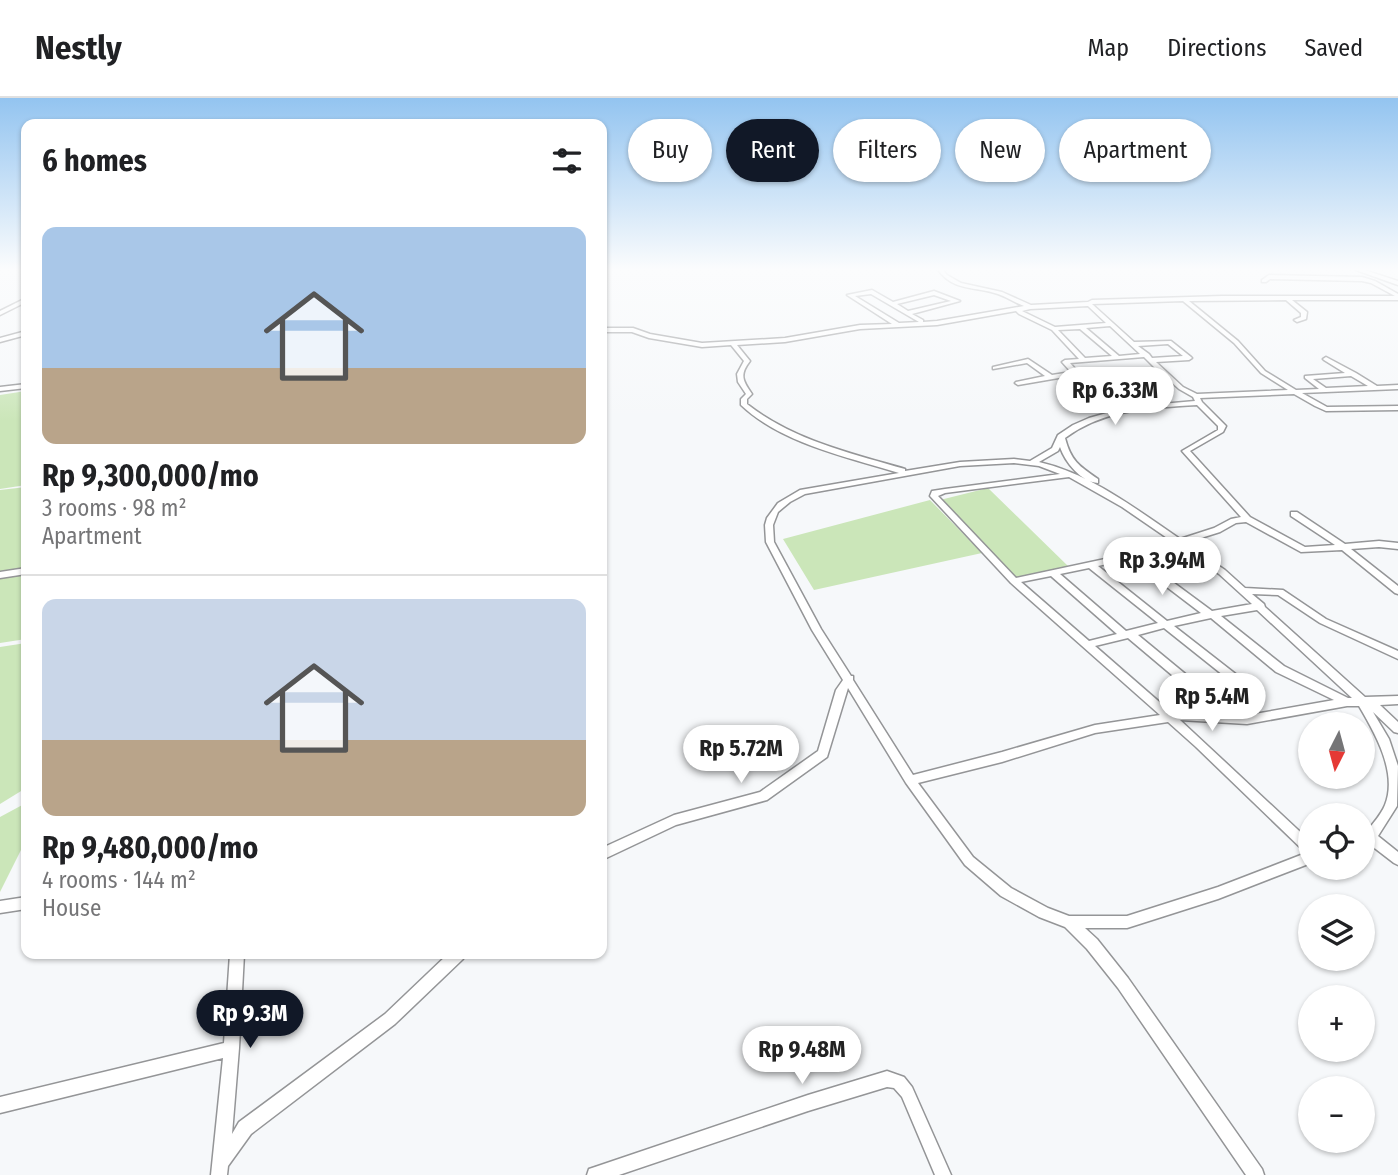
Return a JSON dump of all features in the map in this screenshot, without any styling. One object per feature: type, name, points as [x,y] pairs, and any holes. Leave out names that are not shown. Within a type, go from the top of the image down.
[{"type":"street","points":[[891,320],[897,324]]},
{"type":"street","points":[[920,320],[924,323]]},
{"type":"street","points":[[607,330],[633,330],[694,344],[785,340],[860,327],[954,320]]},
{"type":"street","points":[[1036,320],[1054,329],[1083,360]]},
{"type":"street","points":[[1108,320],[1181,388],[1197,399],[1222,426],[1221,430],[1186,451],[1247,519],[1302,550],[1398,545]]},
{"type":"street","points":[[1210,320],[1236,342],[1264,372],[1326,409],[1398,408]]},
{"type":"street","points":[[1054,329],[1112,324]]},
{"type":"street","points":[[1079,326],[1117,357]]},
{"type":"street","points":[[0,340],[21,334]]},
{"type":"street","points":[[732,342],[747,361],[740,368],[739,376],[749,394],[743,402],[760,418],[842,454],[906,472]]},
{"type":"street","points":[[1076,373],[1065,362],[1117,357],[1189,358],[1169,342],[1135,344]]},
{"type":"street","points":[[1326,359],[1374,387]]},
{"type":"street","points":[[995,368],[1028,361],[1049,376]]},
{"type":"street","points":[[1018,383],[1076,373],[1089,377],[1163,371]]},
{"type":"street","points":[[1323,388],[1307,377],[1354,374]]},
{"type":"street","points":[[1089,377],[1127,410]]},
{"type":"street","points":[[1388,386],[1398,393]]},
{"type":"street","points":[[0,389],[21,387]]},
{"type":"street","points":[[1031,463],[1055,449],[1061,437],[1080,424],[1127,410],[1197,399],[1323,388],[1398,387]]},
{"type":"street","points":[[1061,437],[1065,454],[1071,464],[1125,505],[1203,557],[1398,729]]},
{"type":"street","points":[[1125,505],[1071,475],[1031,463],[986,461],[833,485],[794,496],[775,510],[767,529],[770,542],[795,592],[910,780],[970,862],[984,876],[1024,902],[1069,922],[1092,944],[1123,984],[1256,1175]]},
{"type":"street","points":[[1071,475],[934,494],[948,513],[1014,581],[1200,744],[1298,838]]},
{"type":"street","points":[[1294,514],[1345,548],[1398,591]]},
{"type":"street","points":[[1014,581],[1163,549],[1247,519]]},
{"type":"street","points":[[1132,556],[1280,669],[1348,702]]},
{"type":"street","points":[[1090,564],[1238,682],[1238,694],[1230,706]]},
{"type":"street","points":[[0,575],[21,572]]},
{"type":"street","points":[[1054,574],[1202,694],[1230,706],[1247,720]]},
{"type":"street","points":[[1244,591],[1280,592],[1323,621],[1398,655]]},
{"type":"street","points":[[1087,645],[1168,624],[1261,606]]},
{"type":"street","points":[[607,852],[674,820],[763,796],[823,754],[841,690],[849,679]]},
{"type":"street","points":[[910,780],[1002,757],[1080,732],[1187,716],[1247,720],[1348,702],[1398,699]]},
{"type":"street","points":[[1364,700],[1384,740],[1395,775],[1391,806],[1375,826]]},
{"type":"street","points":[[1375,844],[1398,859]]},
{"type":"street","points":[[1069,922],[1127,922],[1218,893],[1298,862]]},
{"type":"street","points":[[0,907],[21,903]]},
{"type":"street","points":[[221,1168],[237,959]]},
{"type":"street","points":[[221,1168],[245,1128],[390,1019],[453,959]]},
{"type":"street","points":[[0,1105],[232,1048]]},
{"type":"street","points":[[595,1175],[887,1079],[899,1082],[907,1091],[943,1175]]},
{"type":"green space","points":[[21,392],[21,486],[0,489],[0,395]]},
{"type":"green space","points":[[21,488],[21,640],[0,643],[0,490]]},
{"type":"green space","points":[[988,488],[1069,567],[1016,578],[940,500]]},
{"type":"green space","points":[[930,500],[982,553],[814,590],[783,539]]},
{"type":"green space","points":[[21,644],[21,791],[0,804],[0,647]]},
{"type":"green space","points":[[21,806],[21,850],[0,892],[0,817]]}]
